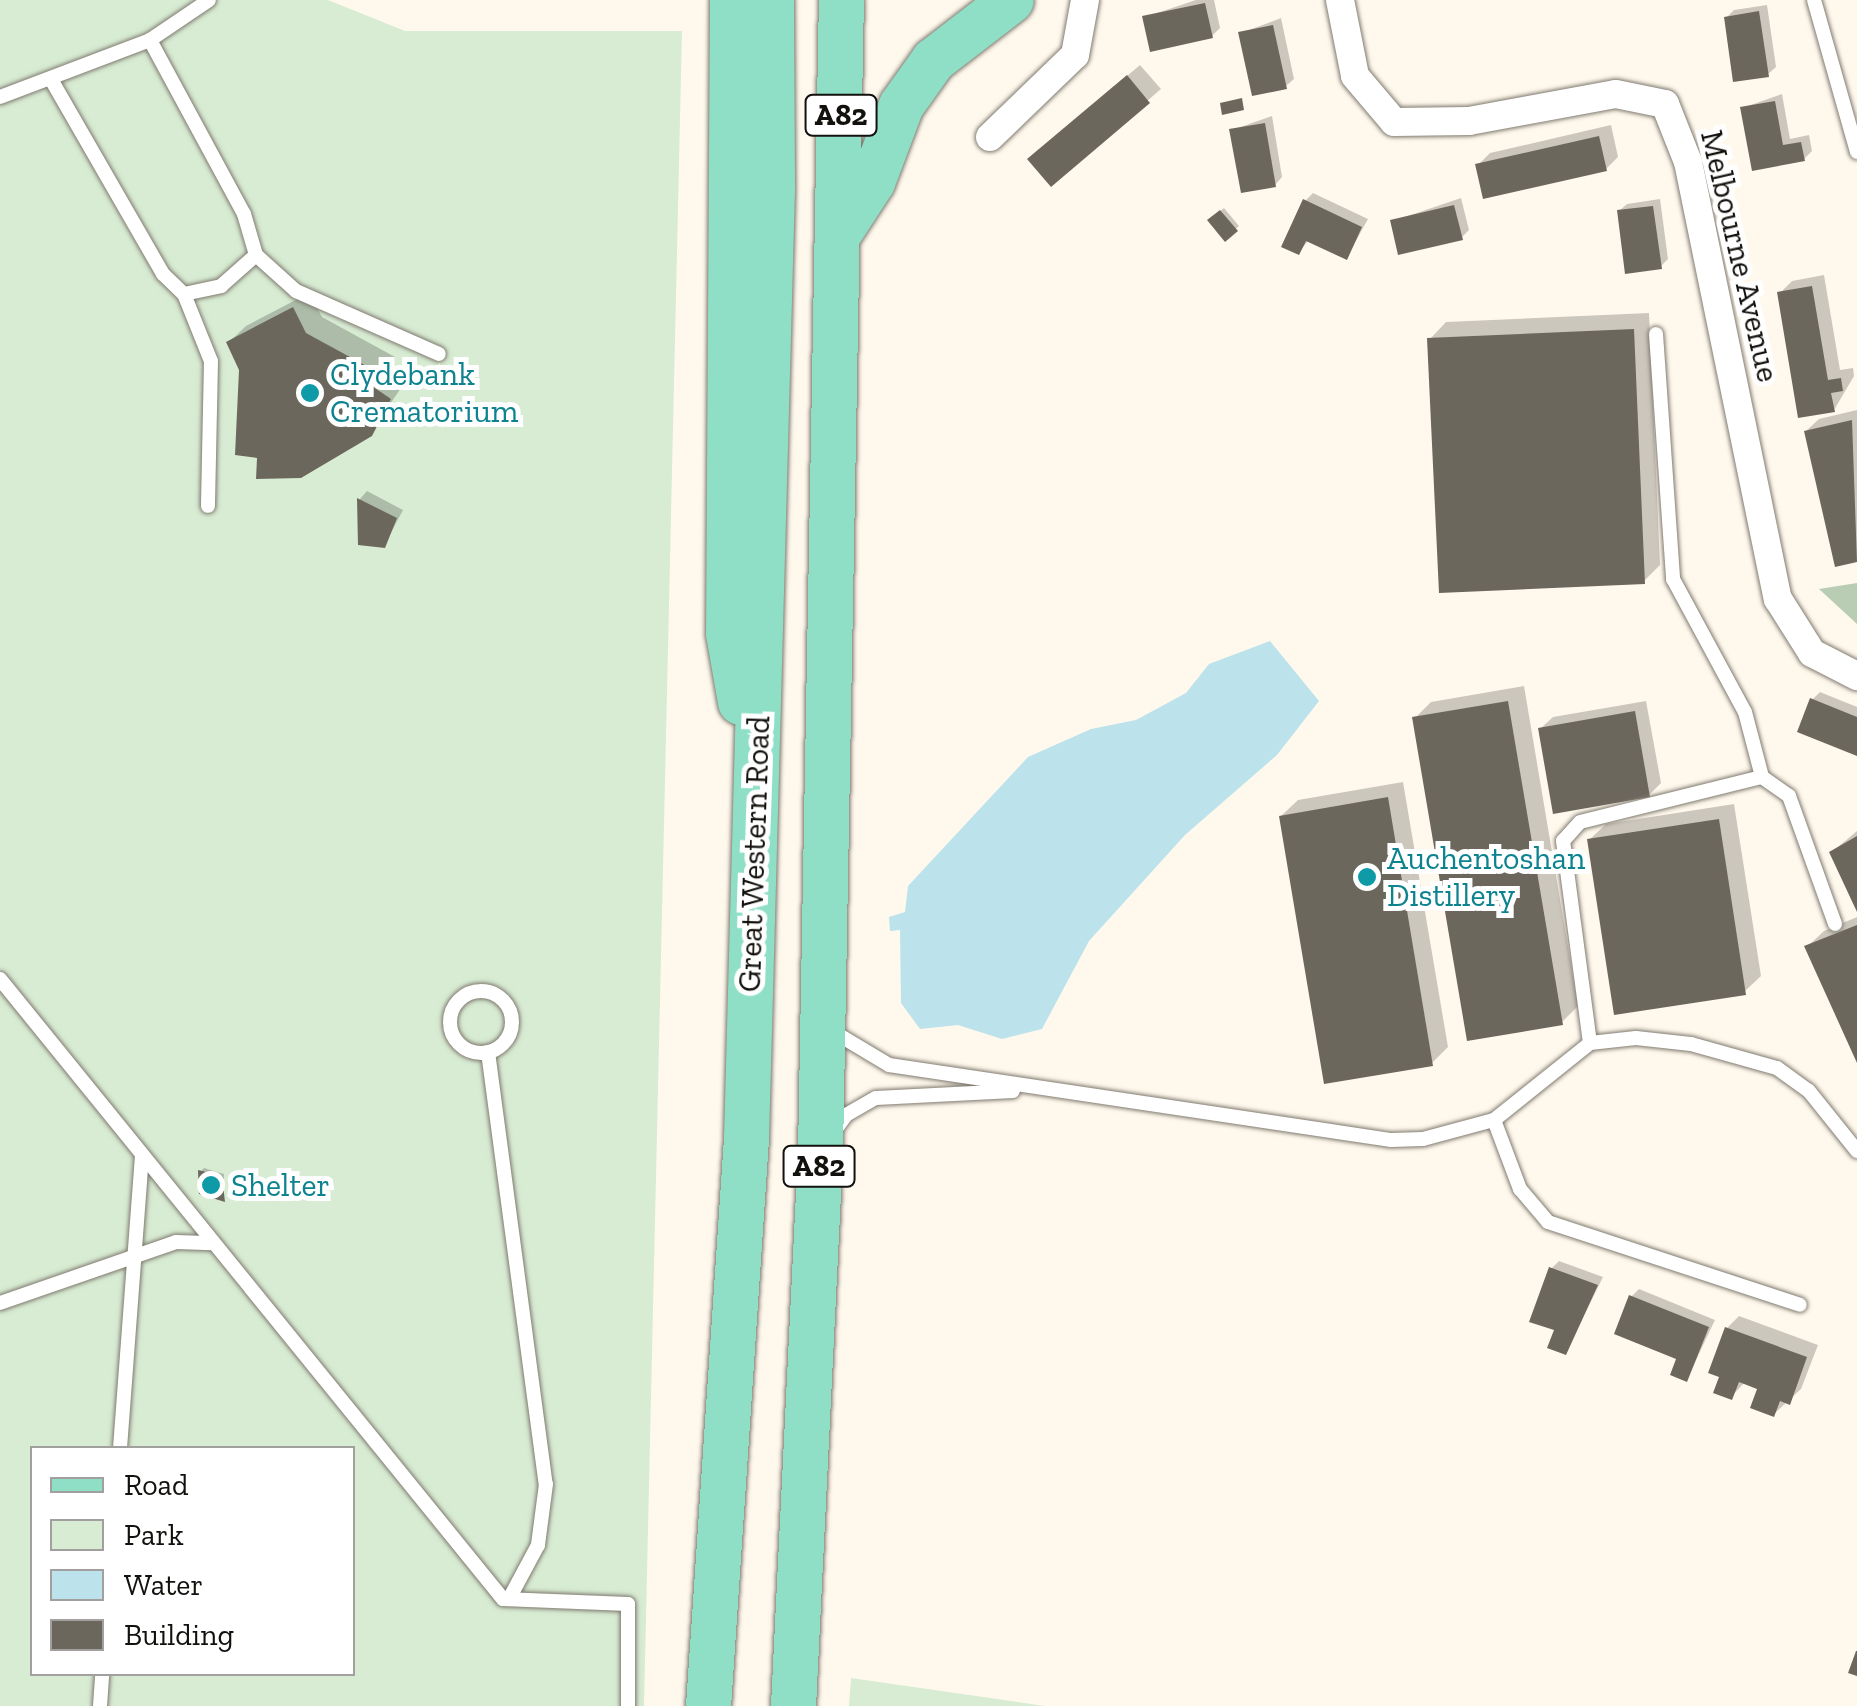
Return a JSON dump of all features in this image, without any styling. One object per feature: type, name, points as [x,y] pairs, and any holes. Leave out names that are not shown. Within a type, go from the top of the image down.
[{"type":"main road","points":[[732,0],[728,633],[755,785]]},
{"type":"main road","name":"Great Western Road","points":[[708,1706],[740,1280],[772,187],[771,0]]},
{"type":"main road","name":"A82","points":[[793,1706],[820,1152],[842,0]]},
{"type":"main road","points":[[840,230],[872,182],[901,106],[933,60],[1011,0]]},
{"type":"street","points":[[990,137],[1075,55],[1085,0]]},
{"type":"street","name":"Melbourne Avenue","points":[[1340,0],[1355,76],[1394,122],[1469,121],[1616,94],[1665,104],[1688,162],[1778,600],[1812,654],[1857,676]]},
{"type":"lane","points":[[0,97],[150,40],[210,0]]},
{"type":"lane","points":[[1814,0],[1857,152]]},
{"type":"lane","points":[[150,40],[244,214],[256,256],[296,291],[440,354]]},
{"type":"lane","points":[[52,80],[163,274],[184,294],[211,361],[208,506]]},
{"type":"lane","points":[[184,294],[221,286],[256,256]]},
{"type":"lane","points":[[1656,334],[1673,579],[1745,712],[1762,777],[1789,796],[1836,924]]},
{"type":"lane","points":[[1590,1044],[1564,841],[1569,829],[1762,777]]},
{"type":"lane","points":[[0,979],[142,1158],[509,1600],[628,1604],[628,1706]]},
{"type":"lane","points":[[480,990],[506,1003],[512,1022],[505,1041],[488,1052],[468,1050],[450,1026],[461,998],[480,990]]},
{"type":"lane","points":[[822,1014],[848,1045],[889,1066],[1391,1140],[1453,1133],[1494,1120],[1590,1044],[1636,1038],[1692,1044],[1777,1068],[1809,1091],[1857,1151]]},
{"type":"lane","points":[[488,1052],[546,1484],[538,1545],[509,1600]]},
{"type":"lane","points":[[820,1152],[846,1116],[876,1098],[1053,1091]]},
{"type":"lane","points":[[1494,1120],[1520,1189],[1548,1222],[1800,1306]]},
{"type":"lane","points":[[120,1446],[142,1158]]},
{"type":"lane","points":[[0,1302],[176,1242],[214,1243]]},
{"type":"lane","points":[[100,1706],[102,1676]]},
{"type":"green space","points":[[0,0],[328,0],[405,31],[682,31],[644,1706],[0,1706]]},
{"type":"green space","points":[[1857,583],[1857,624],[1819,589]]},
{"type":"green space","points":[[851,1678],[1045,1706],[849,1706]]},
{"type":"water","points":[[1270,641],[1319,701],[1277,755],[1185,835],[1089,941],[1042,1029],[1002,1039],[958,1025],[920,1029],[901,1003],[900,930],[890,931],[889,917],[905,912],[908,886],[1028,757],[1091,729],[1136,720],[1186,693],[1209,664]]},
{"type":"building","points":[[1205,3],[1213,38],[1150,52],[1142,16]]},
{"type":"building","points":[[1759,11],[1769,77],[1733,82],[1724,17]]},
{"type":"building","points":[[1273,25],[1287,89],[1252,96],[1238,32]]},
{"type":"building","points":[[1127,75],[1150,103],[1051,187],[1027,159]]},
{"type":"building","points":[[1242,98],[1244,110],[1222,115],[1220,103]]},
{"type":"building","points":[[1775,101],[1783,145],[1801,142],[1805,161],[1752,171],[1740,107]]},
{"type":"building","points":[[1265,123],[1276,187],[1241,193],[1229,129]]},
{"type":"building","points":[[1599,136],[1607,171],[1483,199],[1475,164]]},
{"type":"building","points":[[1303,199],[1362,227],[1347,260],[1306,241],[1299,255],[1281,247]]},
{"type":"building","points":[[1454,205],[1463,240],[1398,255],[1390,220]]},
{"type":"building","points":[[1653,206],[1662,269],[1625,274],[1617,210]]},
{"type":"building","points":[[1220,210],[1238,231],[1225,242],[1207,220]]},
{"type":"building","points":[[1812,286],[1828,380],[1841,378],[1843,391],[1831,393],[1835,412],[1798,418],[1777,292]]},
{"type":"building","name":"Clydebank Crematorium","points":[[293,307],[306,333],[381,374],[372,386],[391,399],[372,436],[301,478],[256,479],[257,458],[235,455],[239,370],[226,342]]},
{"type":"building","points":[[1634,329],[1645,584],[1439,593],[1427,338]]},
{"type":"building","points":[[1852,420],[1857,562],[1835,567],[1804,431]]},
{"type":"building","points":[[357,498],[397,518],[385,548],[358,545]]},
{"type":"building","points":[[1810,698],[1857,717],[1857,756],[1797,732]]},
{"type":"building","points":[[1508,701],[1563,1025],[1467,1041],[1412,717]]},
{"type":"building","points":[[1635,711],[1650,797],[1553,814],[1538,728]]},
{"type":"building","points":[[1388,797],[1433,1066],[1324,1084],[1279,816]]},
{"type":"building","points":[[1719,819],[1746,995],[1614,1015],[1587,839]]},
{"type":"building","points":[[1857,836],[1857,912],[1829,852]]},
{"type":"building","points":[[1857,925],[1857,1063],[1804,946]]},
{"type":"building","name":"Shelter","points":[[198,1170],[222,1176],[225,1202],[199,1194]]},
{"type":"building","points":[[1549,1267],[1598,1285],[1566,1355],[1547,1348],[1554,1330],[1529,1322]]},
{"type":"building","points":[[1629,1295],[1709,1327],[1687,1382],[1670,1375],[1676,1359],[1614,1334]]},
{"type":"building","points":[[1725,1327],[1807,1357],[1790,1405],[1780,1401],[1774,1417],[1750,1408],[1757,1389],[1739,1382],[1732,1400],[1713,1393],[1719,1377],[1708,1373]]},
{"type":"building","points":[[1857,1651],[1857,1676],[1848,1673]]},
{"type":"place","name":"Clydebank Crematorium","points":[[310,393]]},
{"type":"place","name":"Auchentoshan Distillery","points":[[1367,877]]},
{"type":"place","name":"Shelter","points":[[211,1185]]}]
